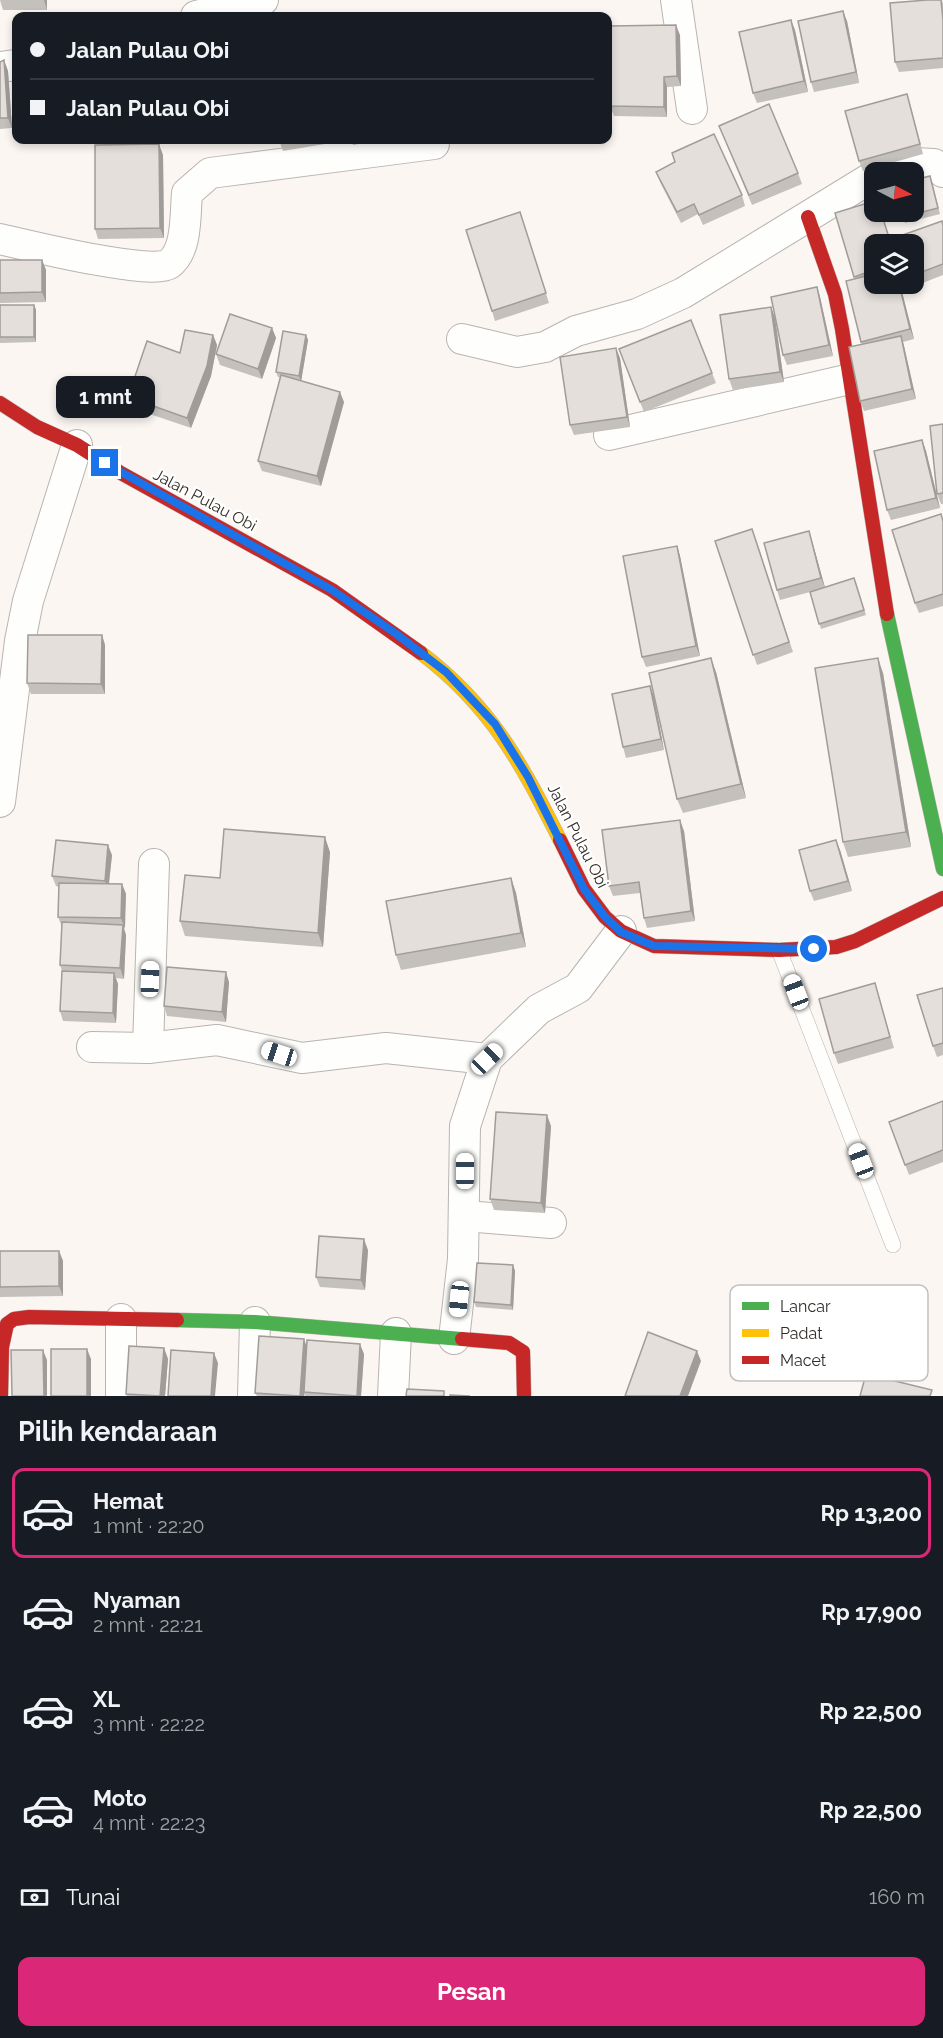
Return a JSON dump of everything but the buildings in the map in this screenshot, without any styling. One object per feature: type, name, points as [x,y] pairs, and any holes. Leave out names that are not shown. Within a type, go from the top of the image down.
[{"type":"street","points":[[676,0],[692,109]]},
{"type":"street","points":[[210,12],[245,2]]},
{"type":"street","points":[[0,239],[95,259],[159,268],[169,263],[180,249],[187,193],[210,173],[434,144]]},
{"type":"street","points":[[924,164],[934,164],[943,172]]},
{"type":"street","points":[[462,339],[517,352],[545,347],[576,331],[637,314],[683,293],[864,182]]},
{"type":"street","points":[[808,217],[835,294],[886,608],[943,869]]},
{"type":"street","points":[[609,435],[849,379]]},
{"type":"street","name":"Jalan Pulau Obi","points":[[0,403],[37,427],[77,445],[119,472],[332,590],[395,633],[446,672],[495,724],[528,777],[584,889],[605,917],[621,932],[654,946],[780,950],[836,947],[855,941],[943,898]]},
{"type":"street","points":[[0,802],[20,641],[28,601],[77,445]]},
{"type":"street","points":[[148,1047],[154,864]]},
{"type":"street","points":[[454,1339],[465,1216],[465,1126],[487,1059],[539,1009],[578,988],[621,932]]},
{"type":"street","points":[[92,1047],[148,1047],[217,1040],[302,1058],[386,1048],[487,1059]]},
{"type":"street","points":[[465,1216],[551,1222]]},
{"type":"street","points":[[1,1396],[2,1335],[6,1324],[18,1317],[29,1317],[255,1322],[509,1343],[523,1352],[524,1396]]},
{"type":"street","points":[[120,1396],[121,1319]]},
{"type":"street","points":[[253,1396],[255,1322]]},
{"type":"street","points":[[393,1396],[396,1333]]},
{"type":"lane","points":[[780,950],[893,1245]]},
{"type":"traffic: fast","points":[[887,614],[943,869]]},
{"type":"traffic: fast","points":[[177,1320],[255,1322],[462,1339]]},
{"type":"traffic: slow","points":[[421,653],[467,694],[503,738],[532,786],[560,840]]},
{"type":"traffic: jam","points":[[808,217],[835,294],[842,329],[887,614]]},
{"type":"traffic: jam","points":[[0,403],[37,427],[77,445],[119,472],[332,590],[421,653]]},
{"type":"traffic: jam","points":[[560,840],[584,889],[605,917],[621,931],[654,946],[779,950],[836,947],[855,941],[943,898]]},
{"type":"traffic: jam","points":[[1,1396],[2,1347],[7,1324],[14,1319],[29,1317],[177,1320]]},
{"type":"traffic: jam","points":[[462,1339],[509,1343],[523,1352],[524,1396]]},
{"type":"route","points":[[105,463],[332,590],[395,633],[446,672],[495,724],[528,777],[584,889],[605,917],[621,932],[654,946],[814,949]]}]
